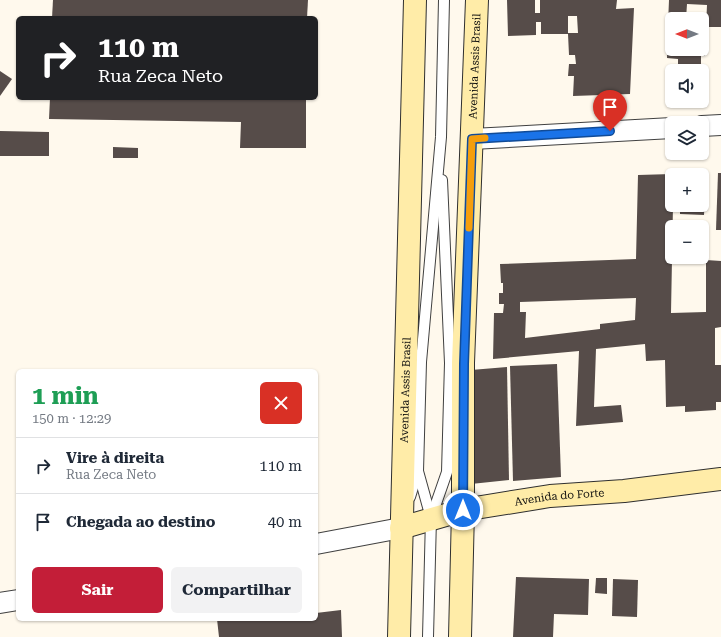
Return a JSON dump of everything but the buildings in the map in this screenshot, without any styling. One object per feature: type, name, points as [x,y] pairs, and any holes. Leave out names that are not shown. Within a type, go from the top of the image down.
[{"type":"main road","name":"Avenida Assis Brasil","points":[[399,637],[415,0]]},
{"type":"main road","name":"Avenida Assis Brasil","points":[[460,637],[464,364],[478,0]]},
{"type":"main road","name":"Avenida do Forte","points":[[401,528],[431,518],[463,510],[550,496],[624,491],[721,479]]},
{"type":"street","points":[[709,126],[721,125]]},
{"type":"street","points":[[472,139],[665,128]]},
{"type":"street","points":[[318,544],[401,528]]},
{"type":"street","points":[[0,603],[16,600]]},
{"type":"lane","points":[[431,518],[447,472],[450,363],[441,137],[444,0]]},
{"type":"lane","points":[[401,528],[418,471],[421,362],[441,137]]},
{"type":"lane","points":[[418,471],[431,518],[428,637]]},
{"type":"lane","points":[[447,472],[463,510]]},
{"type":"slow traffic","points":[[469,228],[472,139],[485,138]]},
{"type":"route","points":[[463,510],[464,364],[472,139],[610,131]]}]
